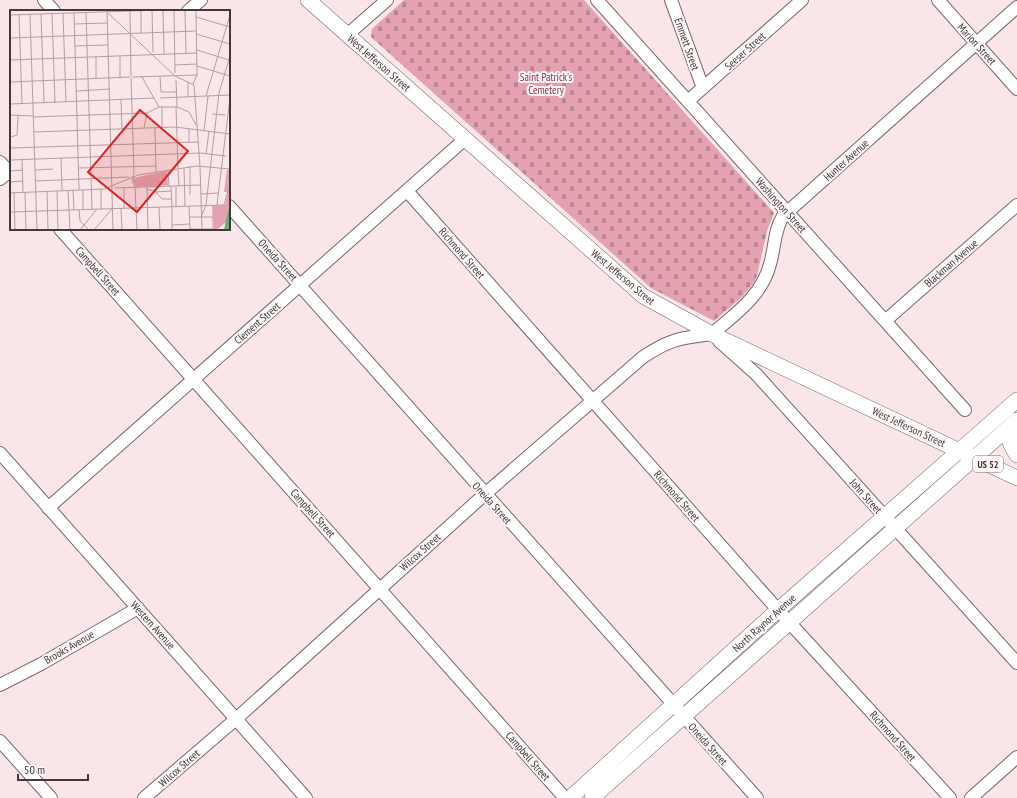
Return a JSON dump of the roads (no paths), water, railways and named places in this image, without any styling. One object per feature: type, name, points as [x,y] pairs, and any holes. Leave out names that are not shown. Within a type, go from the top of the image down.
[{"type":"main road","name":"West Jefferson Street","points":[[308,0],[643,296],[712,334],[1017,478]]},
{"type":"main road","name":"US 52","points":[[959,451],[1017,400]]},
{"type":"main road","name":"US 52","points":[[1016,420],[1009,433],[1010,445],[1017,455]]},
{"type":"main road","name":"North Raynor Avenue","points":[[592,798],[976,458],[1016,420]]},
{"type":"main road","name":"North Raynor Avenue","points":[[570,798],[778,610],[959,451]]},
{"type":"street","points":[[44,0],[53,10]]},
{"type":"street","points":[[189,10],[200,0]]},
{"type":"street","points":[[347,35],[387,0]]},
{"type":"street","name":"Washington Street","points":[[597,0],[965,410]]},
{"type":"street","name":"Emmett Street","points":[[671,0],[703,88]]},
{"type":"street","name":"Seeser Street","points":[[688,101],[802,0]]},
{"type":"street","name":"Marion Street","points":[[938,0],[1017,89]]},
{"type":"street","name":"Hunter Avenue","points":[[712,334],[750,301],[763,284],[770,264],[778,224],[788,212],[1017,7]]},
{"type":"street","name":"Clement Street","points":[[48,508],[465,139]]},
{"type":"street","points":[[0,162],[8,174]]},
{"type":"street","name":"Richmond Street","points":[[407,191],[778,610],[950,798]]},
{"type":"street","name":"Blackman Avenue","points":[[885,321],[1017,205]]},
{"type":"street","name":"Oneida Street","points":[[230,207],[672,705],[757,798]]},
{"type":"street","name":"Campbell Street","points":[[61,230],[565,798]]},
{"type":"street","name":"Wilcox Street","points":[[144,798],[236,719],[484,494],[593,402],[643,357],[660,346],[679,338],[712,334]]},
{"type":"street","name":"John Street","points":[[712,334],[756,374],[1017,663]]},
{"type":"street","name":"Western Avenue","points":[[0,453],[306,798]]},
{"type":"street","name":"Brooks Avenue","points":[[0,685],[41,664],[138,608]]},
{"type":"street","points":[[0,741],[51,798]]},
{"type":"street","points":[[970,798],[1017,757]]},
{"type":"park label","name":"Saint Patrick's Cemetery","points":[[546,83]]}]
